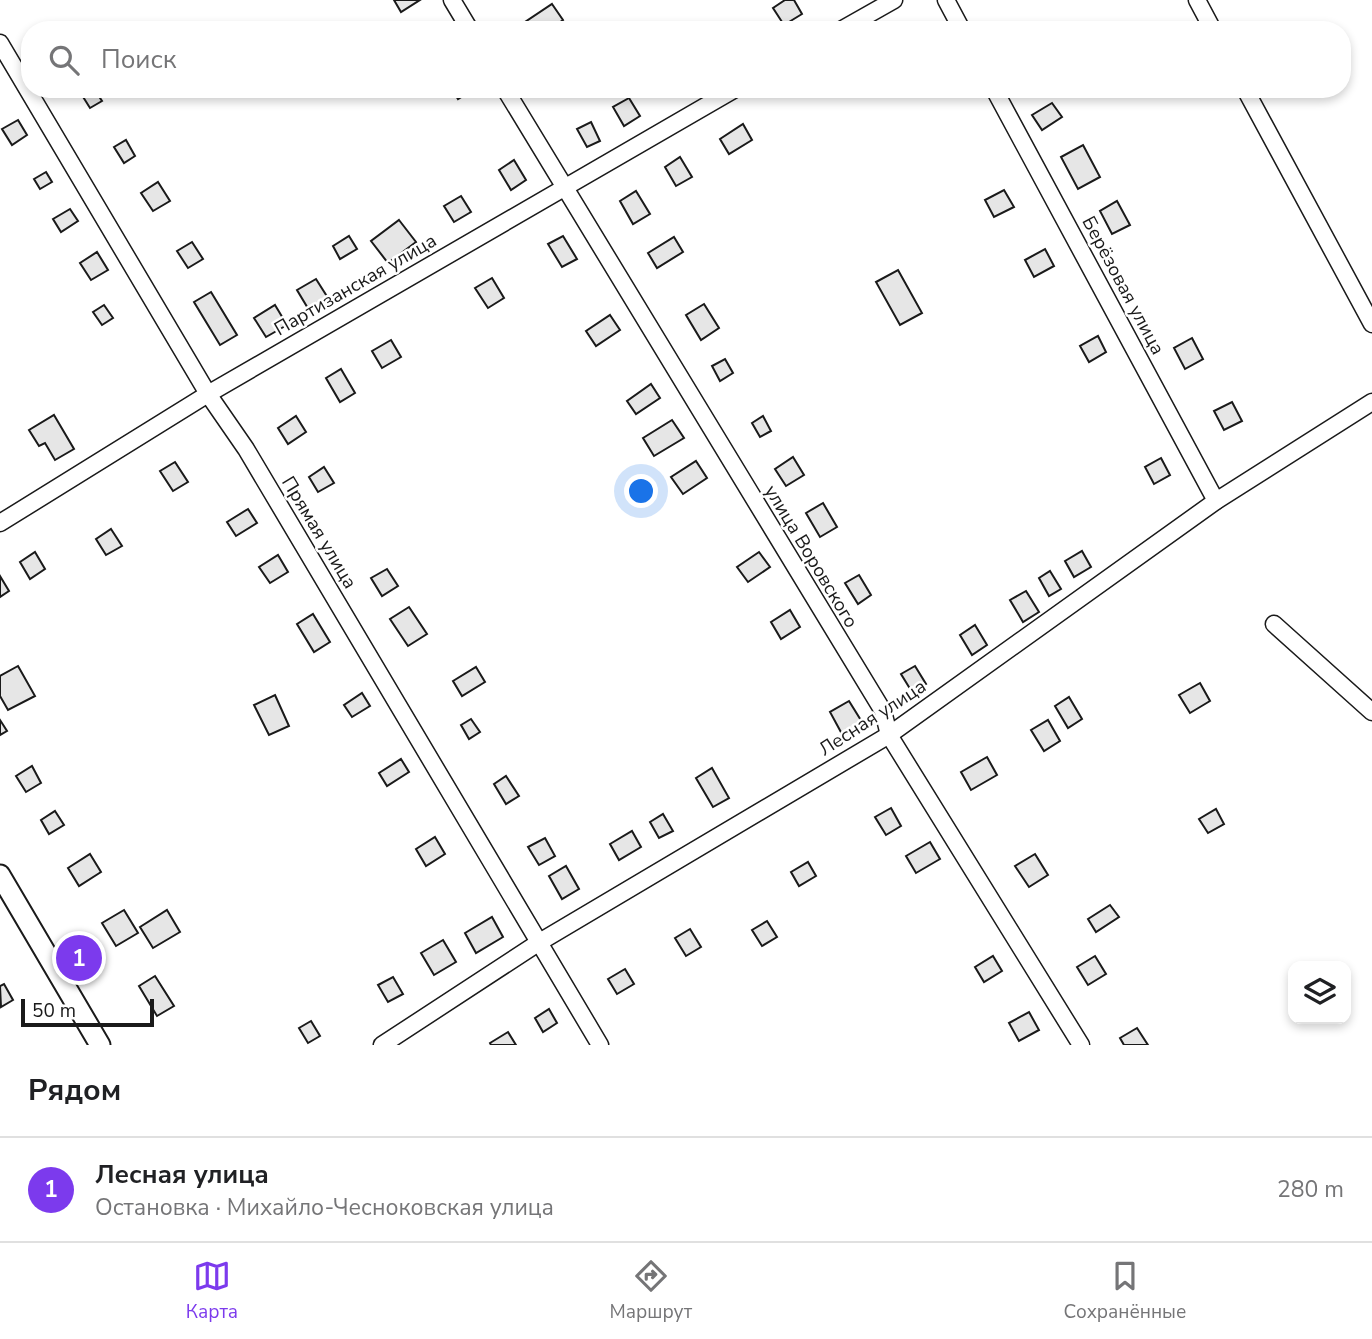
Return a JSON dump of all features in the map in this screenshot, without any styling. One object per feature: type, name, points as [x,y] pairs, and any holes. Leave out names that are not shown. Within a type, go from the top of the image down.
[{"type":"street","points":[[452,0],[465,21]]},
{"type":"street","points":[[857,21],[894,0]]},
{"type":"street","points":[[946,0],[957,21]]},
{"type":"street","points":[[1197,0],[1208,21]]},
{"type":"street","name":"Прямая улица","points":[[0,43],[21,78]]},
{"type":"street","name":"Прямая улица","points":[[33,98],[208,394],[246,449],[600,1045]]},
{"type":"street","name":"улица Воровского","points":[[510,98],[883,711],[889,735],[1081,1045]]},
{"type":"street","name":"Партизанская улица","points":[[0,523],[208,394],[720,98]]},
{"type":"street","name":"Берёзовая улица","points":[[999,98],[1216,501]]},
{"type":"street","points":[[1250,98],[1372,324]]},
{"type":"street","name":"Лесная улица","points":[[382,1045],[538,943],[889,735],[1216,501],[1372,402]]},
{"type":"street","points":[[1274,624],[1372,712]]},
{"type":"street","points":[[0,875],[100,1045]]},
{"type":"building","points":[[394,0],[420,0],[401,12]]},
{"type":"building","points":[[785,0],[794,0],[802,14],[791,21],[781,21],[773,8]]},
{"type":"building","points":[[552,4],[563,20],[562,21],[526,21]]},
{"type":"building","points":[[84,98],[100,98],[102,101],[90,108]]},
{"type":"building","points":[[629,98],[640,116],[624,126],[613,107]]},
{"type":"building","points":[[1052,103],[1062,117],[1042,130],[1032,115]]},
{"type":"building","points":[[18,120],[27,135],[12,145],[2,129]]},
{"type":"building","points":[[591,122],[600,141],[587,147],[577,129]]},
{"type":"building","points":[[743,124],[752,140],[729,154],[720,139]]},
{"type":"building","points":[[126,140],[135,156],[124,163],[114,147]]},
{"type":"building","points":[[1083,145],[1100,177],[1078,189],[1061,157]]},
{"type":"building","points":[[680,157],[692,177],[676,186],[665,167]]},
{"type":"building","points":[[514,160],[526,180],[511,190],[499,170]]},
{"type":"building","points":[[46,172],[52,182],[40,189],[34,179]]},
{"type":"building","points":[[158,182],[170,201],[153,211],[141,193]]},
{"type":"building","points":[[1004,190],[1014,207],[994,217],[985,200]]},
{"type":"building","points":[[636,191],[650,214],[633,224],[620,201]]},
{"type":"building","points":[[461,196],[471,212],[454,222],[444,206]]},
{"type":"building","points":[[1117,201],[1130,225],[1112,234],[1100,211]]},
{"type":"building","points":[[70,209],[78,221],[61,232],[53,219]]},
{"type":"building","points":[[399,220],[416,242],[388,263],[371,241]]},
{"type":"building","points":[[349,236],[357,249],[340,259],[333,246]]},
{"type":"building","points":[[563,236],[577,259],[562,267],[548,244]]},
{"type":"building","points":[[674,237],[683,252],[657,268],[648,253]]},
{"type":"building","points":[[192,242],[203,259],[188,268],[177,251]]},
{"type":"building","points":[[1045,249],[1054,266],[1034,277],[1025,260]]},
{"type":"building","points":[[97,252],[108,270],[91,280],[80,263]]},
{"type":"building","points":[[898,270],[922,313],[900,325],[876,282]]},
{"type":"building","points":[[492,278],[504,298],[488,308],[475,288]]},
{"type":"building","points":[[316,279],[328,298],[309,310],[297,290]]},
{"type":"building","points":[[211,292],[237,335],[220,345],[194,302]]},
{"type":"building","points":[[704,304],[719,328],[701,340],[686,315]]},
{"type":"building","points":[[104,305],[113,318],[102,325],[93,312]]},
{"type":"building","points":[[275,305],[287,325],[266,337],[254,318]]},
{"type":"building","points":[[610,315],[620,330],[596,346],[586,331]]},
{"type":"building","points":[[1098,336],[1106,352],[1089,362],[1080,346]]},
{"type":"building","points":[[1192,338],[1203,359],[1185,369],[1174,348]]},
{"type":"building","points":[[391,340],[401,357],[382,368],[372,351]]},
{"type":"building","points":[[725,359],[733,373],[720,381],[712,366]]},
{"type":"building","points":[[341,369],[355,393],[340,402],[326,378]]},
{"type":"building","points":[[651,384],[660,398],[636,414],[627,401]]},
{"type":"building","points":[[1232,402],[1242,421],[1224,430],[1214,411]]},
{"type":"building","points":[[54,415],[74,449],[55,460],[45,443],[39,446],[29,430]]},
{"type":"building","points":[[296,416],[306,432],[288,444],[278,428]]},
{"type":"building","points":[[763,416],[771,431],[760,437],[752,423]]},
{"type":"building","points":[[672,420],[684,438],[654,456],[643,438]]},
{"type":"building","points":[[793,457],[804,475],[786,486],[775,469]]},
{"type":"building","points":[[1161,458],[1170,475],[1154,484],[1145,467]]},
{"type":"building","points":[[696,461],[707,478],[683,494],[671,477]]},
{"type":"building","points":[[175,462],[188,482],[173,491],[160,471]]},
{"type":"building","points":[[324,467],[334,483],[318,492],[309,477]]},
{"type":"building","points":[[823,503],[837,527],[820,537],[806,513]]},
{"type":"building","points":[[248,509],[257,523],[236,536],[227,522]]},
{"type":"building","points":[[111,529],[122,546],[106,555],[96,539]]},
{"type":"building","points":[[1082,551],[1091,567],[1074,577],[1065,561]]},
{"type":"building","points":[[35,552],[45,569],[30,579],[20,562]]},
{"type":"building","points":[[759,552],[770,567],[748,582],[737,567]]},
{"type":"building","points":[[278,555],[288,572],[270,583],[259,567]]},
{"type":"building","points":[[387,569],[398,586],[382,596],[371,578]]},
{"type":"building","points":[[1050,571],[1061,589],[1049,596],[1039,578]]},
{"type":"building","points":[[859,575],[871,595],[858,604],[845,583]]},
{"type":"building","points":[[0,576],[9,591],[0,597]]},
{"type":"building","points":[[1026,591],[1039,612],[1023,622],[1010,600]]},
{"type":"building","points":[[409,607],[427,634],[408,646],[390,619]]},
{"type":"building","points":[[790,610],[800,627],[781,639],[771,622]]},
{"type":"building","points":[[313,614],[330,642],[314,652],[297,624]]},
{"type":"building","points":[[975,625],[987,645],[972,655],[960,635]]},
{"type":"building","points":[[18,666],[35,696],[8,710],[0,696],[0,676]]},
{"type":"building","points":[[915,666],[926,684],[912,692],[901,674]]},
{"type":"building","points":[[476,667],[485,682],[462,696],[453,681]]},
{"type":"building","points":[[1200,683],[1210,701],[1190,713],[1179,695]]},
{"type":"building","points":[[362,693],[370,706],[352,717],[344,705]]},
{"type":"building","points":[[275,695],[289,726],[269,735],[254,705]]},
{"type":"building","points":[[1069,697],[1082,719],[1068,728],[1055,706]]},
{"type":"building","points":[[849,701],[862,722],[842,734],[830,712]]},
{"type":"building","points":[[471,719],[480,732],[469,739],[461,725]]},
{"type":"building","points":[[0,720],[7,731],[0,735]]},
{"type":"building","points":[[1048,720],[1060,741],[1044,751],[1031,730]]},
{"type":"building","points":[[987,757],[997,775],[971,790],[961,772]]},
{"type":"building","points":[[401,759],[409,772],[387,786],[379,773]]},
{"type":"building","points":[[32,766],[41,783],[26,792],[16,776]]},
{"type":"building","points":[[712,768],[729,798],[713,807],[696,778]]},
{"type":"building","points":[[506,776],[519,796],[506,804],[494,784]]},
{"type":"building","points":[[891,808],[901,826],[886,835],[875,817]]},
{"type":"building","points":[[1216,809],[1224,824],[1208,833],[1199,819]]},
{"type":"building","points":[[55,811],[64,825],[49,834],[41,820]]},
{"type":"building","points":[[663,814],[673,831],[659,838],[650,822]]},
{"type":"building","points":[[632,831],[641,847],[619,860],[610,844]]},
{"type":"building","points":[[435,837],[445,854],[426,866],[416,849]]},
{"type":"building","points":[[545,838],[555,856],[539,865],[528,847]]},
{"type":"building","points":[[930,842],[940,859],[916,873],[906,856]]},
{"type":"building","points":[[90,854],[101,872],[79,886],[68,868]]},
{"type":"building","points":[[1035,854],[1048,875],[1029,887],[1015,866]]},
{"type":"building","points":[[808,862],[816,876],[799,886],[791,872]]},
{"type":"building","points":[[566,866],[579,889],[562,899],[549,876]]},
{"type":"building","points":[[1110,905],[1119,917],[1096,932],[1088,919]]},
{"type":"building","points":[[124,910],[138,933],[116,946],[102,923]]},
{"type":"building","points":[[167,910],[180,932],[153,948],[140,927]]},
{"type":"building","points":[[492,917],[503,937],[476,953],[465,933]]},
{"type":"building","points":[[767,921],[777,937],[762,946],[752,930]]},
{"type":"building","points":[[690,929],[701,947],[686,956],[675,938]]},
{"type":"building","points":[[443,940],[456,962],[434,975],[421,953]]},
{"type":"building","points":[[993,956],[1002,971],[984,982],[975,967]]},
{"type":"building","points":[[1095,956],[1106,974],[1088,985],[1077,967]]},
{"type":"building","points":[[625,969],[634,984],[617,994],[608,979]]},
{"type":"building","points":[[155,976],[174,1006],[157,1016],[139,986]]},
{"type":"building","points":[[393,977],[403,994],[388,1002],[378,985]]},
{"type":"building","points":[[4,984],[13,1000],[1,1007],[0,986]]},
{"type":"building","points":[[549,1009],[557,1023],[543,1032],[535,1018]]},
{"type":"building","points":[[1029,1012],[1039,1030],[1019,1041],[1009,1023]]},
{"type":"building","points":[[311,1021],[320,1036],[308,1043],[299,1028]]},
{"type":"building","points":[[1137,1028],[1148,1045],[1124,1045],[1120,1038]]},
{"type":"building","points":[[508,1032],[516,1045],[491,1045],[490,1043]]},
{"type":"place","name":"Лесная улица","points":[[79,958]]}]
